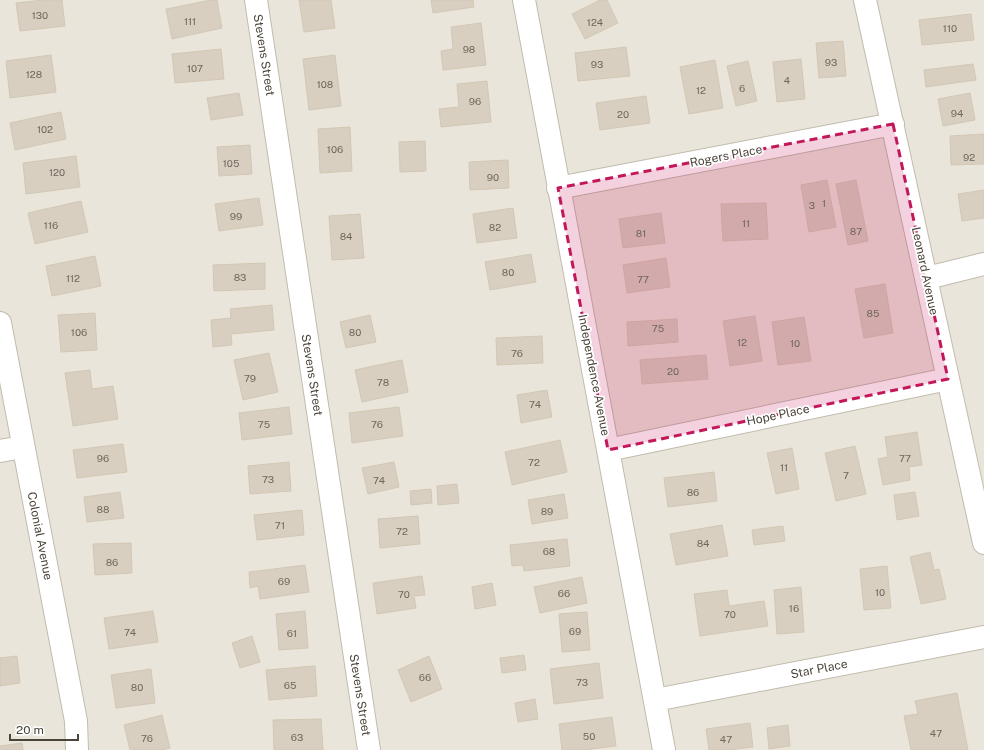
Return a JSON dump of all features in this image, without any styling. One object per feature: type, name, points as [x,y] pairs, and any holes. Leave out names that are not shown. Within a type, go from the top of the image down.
[{"type":"street","name":"Stevens Street","points":[[256,0],[369,750]]},
{"type":"street","name":"Independence Avenue","points":[[524,0],[664,750]]},
{"type":"street","name":"Leonard Avenue","points":[[865,0],[984,543]]},
{"type":"street","name":"Rogers Place","points":[[558,188],[893,124]]},
{"type":"street","points":[[927,278],[984,264]]},
{"type":"street","name":"Colonial Avenue","points":[[0,322],[76,721],[77,750]]},
{"type":"street","name":"Hope Place","points":[[608,450],[948,379]]},
{"type":"street","points":[[0,451],[23,447]]},
{"type":"street","name":"Star Place","points":[[655,700],[984,637]]},
{"type":"highlighted area","points":[[893,124],[948,379],[608,450],[558,188]]},
{"type":"shaded area","points":[[0,0],[984,0],[984,750],[0,750]]},
{"type":"building","points":[[43,0],[62,0],[65,26],[20,31],[16,3]]},
{"type":"building","points":[[217,0],[222,28],[172,39],[166,9]]},
{"type":"building","points":[[299,0],[331,0],[335,28],[304,32]]},
{"type":"building","points":[[431,0],[473,0],[474,7],[433,13]]},
{"type":"building","points":[[600,0],[607,0],[618,23],[585,39],[572,14]]},
{"type":"building","points":[[971,14],[974,40],[922,45],[919,20]]},
{"type":"building","points":[[481,23],[486,65],[443,70],[441,51],[453,49],[451,27]]},
{"type":"building","points":[[843,41],[846,76],[819,78],[816,43]]},
{"type":"building","points":[[626,47],[630,76],[578,81],[575,53]]},
{"type":"building","points":[[221,49],[224,79],[175,83],[172,54]]},
{"type":"building","points":[[51,55],[56,92],[10,98],[6,61]]},
{"type":"building","points":[[335,55],[341,106],[309,110],[303,59]]},
{"type":"building","points":[[801,59],[805,99],[777,102],[773,62]]},
{"type":"building","points":[[715,60],[723,108],[689,114],[680,67]]},
{"type":"building","points":[[748,61],[757,101],[736,106],[727,66]]},
{"type":"building","points":[[973,64],[976,80],[926,87],[924,70]]},
{"type":"building","points":[[487,81],[491,122],[441,127],[439,109],[459,107],[457,84]]},
{"type":"building","points":[[239,93],[243,115],[211,120],[207,98]]},
{"type":"building","points":[[970,93],[975,120],[943,126],[938,99]]},
{"type":"building","points":[[646,96],[650,123],[600,130],[596,103]]},
{"type":"building","points":[[61,112],[66,139],[15,150],[10,123]]},
{"type":"building","points":[[350,127],[352,171],[320,173],[318,129]]},
{"type":"building","points":[[984,134],[984,164],[951,165],[950,136]]},
{"type":"building","points":[[425,141],[426,171],[400,172],[399,142]]},
{"type":"building","points":[[250,145],[252,174],[219,176],[217,147]]},
{"type":"building","points":[[76,156],[80,187],[26,194],[23,163]]},
{"type":"building","points":[[508,160],[509,188],[470,190],[469,162]]},
{"type":"building","points":[[827,180],[836,227],[809,232],[801,185]]},
{"type":"building","points":[[856,180],[868,241],[848,245],[836,184]]},
{"type":"building","points":[[984,190],[984,218],[962,221],[958,194]]},
{"type":"building","points":[[259,198],[263,225],[219,231],[215,204]]},
{"type":"building","points":[[81,201],[88,232],[35,244],[28,213]]},
{"type":"building","points":[[766,203],[768,239],[723,241],[721,204]]},
{"type":"building","points":[[513,208],[517,238],[477,243],[473,214]]},
{"type":"building","points":[[661,213],[665,243],[623,248],[619,219]]},
{"type":"building","points":[[360,214],[364,258],[332,260],[329,216]]},
{"type":"building","points":[[531,254],[536,282],[490,290],[485,262]]},
{"type":"building","points":[[95,256],[101,286],[52,296],[46,266]]},
{"type":"building","points":[[666,258],[670,287],[627,293],[623,265]]},
{"type":"building","points":[[265,263],[265,289],[214,291],[213,265]]},
{"type":"building","points":[[885,284],[893,333],[864,338],[855,289]]},
{"type":"building","points":[[272,305],[274,330],[231,334],[232,345],[213,347],[211,320],[231,318],[230,309]]},
{"type":"building","points":[[95,313],[97,350],[61,352],[58,315]]},
{"type":"building","points":[[370,315],[376,342],[346,348],[340,322]]},
{"type":"building","points":[[755,316],[762,361],[730,366],[723,321]]},
{"type":"building","points":[[804,317],[811,361],[778,365],[772,322]]},
{"type":"building","points":[[677,319],[678,342],[628,346],[627,322]]},
{"type":"building","points":[[542,336],[543,363],[497,365],[496,338]]},
{"type":"building","points":[[269,353],[278,392],[243,400],[234,360]]},
{"type":"building","points":[[706,355],[708,379],[642,384],[640,360]]},
{"type":"building","points":[[402,360],[408,392],[362,402],[355,370]]},
{"type":"building","points":[[90,370],[92,389],[113,386],[118,419],[73,426],[65,373]]},
{"type":"building","points":[[547,390],[552,417],[521,423],[517,395]]},
{"type":"building","points":[[289,407],[292,434],[242,440],[239,413]]},
{"type":"building","points":[[399,407],[403,436],[352,443],[349,413]]},
{"type":"building","points":[[917,432],[922,465],[909,467],[910,480],[883,485],[878,459],[888,457],[885,437]]},
{"type":"building","points":[[560,440],[567,472],[512,485],[505,452]]},
{"type":"building","points":[[123,444],[127,472],[77,478],[73,450]]},
{"type":"building","points":[[855,446],[866,494],[836,501],[825,453]]},
{"type":"building","points":[[792,448],[799,489],[776,494],[767,453]]},
{"type":"building","points":[[289,462],[291,491],[250,494],[248,466]]},
{"type":"building","points":[[394,462],[399,487],[368,494],[362,468]]},
{"type":"building","points":[[714,472],[717,501],[668,507],[664,478]]},
{"type":"building","points":[[457,484],[459,503],[438,505],[437,486]]},
{"type":"building","points":[[431,489],[432,503],[411,505],[410,491]]},
{"type":"building","points":[[120,492],[124,518],[87,522],[84,497]]},
{"type":"building","points":[[915,492],[919,516],[897,520],[894,495]]},
{"type":"building","points":[[564,494],[568,518],[532,524],[528,500]]},
{"type":"building","points":[[302,510],[304,535],[257,540],[254,515]]},
{"type":"building","points":[[418,516],[420,544],[380,548],[378,519]]},
{"type":"building","points":[[722,525],[728,556],[676,565],[670,534]]},
{"type":"building","points":[[783,526],[785,541],[754,545],[752,530]]},
{"type":"building","points":[[567,539],[570,566],[524,571],[523,565],[512,566],[510,545]]},
{"type":"building","points":[[131,543],[132,573],[95,575],[93,544]]},
{"type":"building","points":[[930,552],[934,570],[939,569],[946,599],[921,604],[910,557]]},
{"type":"building","points":[[305,565],[309,592],[260,599],[258,586],[250,588],[249,572]]},
{"type":"building","points":[[887,566],[891,608],[864,610],[860,569]]},
{"type":"building","points":[[422,576],[425,595],[414,596],[416,608],[377,614],[373,583]]},
{"type":"building","points":[[582,577],[587,603],[540,613],[534,587]]},
{"type":"building","points":[[492,583],[496,605],[475,609],[472,587]]},
{"type":"building","points":[[801,587],[804,632],[777,634],[774,590]]},
{"type":"building","points":[[727,590],[729,606],[764,601],[768,626],[700,636],[694,594]]},
{"type":"building","points":[[153,611],[158,642],[109,649],[104,618]]},
{"type":"building","points":[[305,611],[308,648],[279,650],[276,614]]},
{"type":"building","points":[[587,612],[590,650],[562,652],[559,614]]},
{"type":"building","points":[[252,636],[260,662],[240,668],[232,643]]},
{"type":"building","points":[[524,655],[526,670],[502,673],[500,658]]},
{"type":"building","points":[[17,656],[20,683],[0,686],[0,658]]},
{"type":"building","points":[[429,656],[442,689],[411,702],[398,670]]},
{"type":"building","points":[[599,663],[603,698],[554,704],[550,669]]},
{"type":"building","points":[[315,666],[317,696],[269,700],[266,670]]},
{"type":"building","points":[[151,669],[155,703],[116,708],[111,675]]},
{"type":"building","points":[[957,693],[968,750],[911,750],[904,716],[918,714],[915,701]]},
{"type":"building","points":[[535,699],[538,719],[518,722],[515,703]]},
{"type":"building","points":[[162,715],[170,748],[162,750],[130,750],[124,725]]},
{"type":"building","points":[[612,717],[616,746],[583,750],[562,750],[559,724]]},
{"type":"building","points":[[321,719],[323,750],[274,750],[273,720]]},
{"type":"building","points":[[750,723],[753,747],[729,750],[709,750],[706,729]]},
{"type":"building","points":[[788,725],[790,746],[769,749],[767,728]]},
{"type":"building","points":[[22,743],[23,750],[0,750],[0,746]]}]
